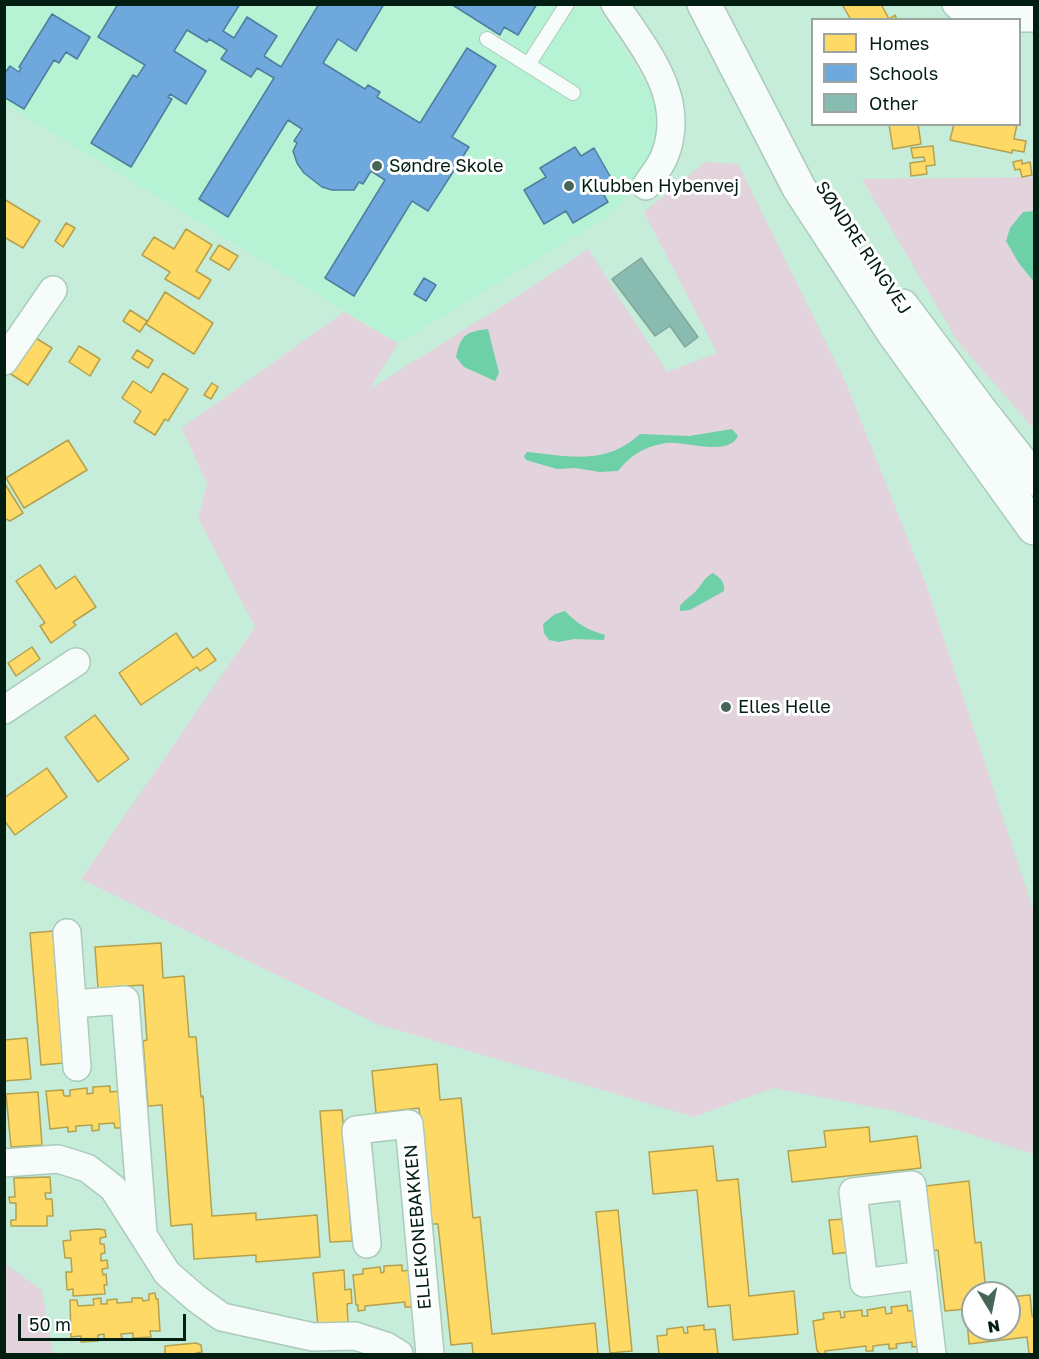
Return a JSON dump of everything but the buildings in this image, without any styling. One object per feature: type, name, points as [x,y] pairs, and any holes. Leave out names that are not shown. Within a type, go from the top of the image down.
[{"type":"main road","points":[[704,4],[799,188],[893,332],[1035,528]]},
{"type":"main road","name":"SØNDRE RINGVEJ","points":[[709,4],[842,219],[907,313],[1035,479]]},
{"type":"main road","points":[[979,409],[1035,470]]},
{"type":"street","points":[[615,4],[659,72],[669,94],[671,124],[665,155],[646,186]]},
{"type":"street","points":[[956,4],[971,18],[1035,18]]},
{"type":"street","points":[[4,361],[53,290]]},
{"type":"street","points":[[4,710],[76,662]]},
{"type":"street","points":[[68,933],[77,1068]]},
{"type":"street","points":[[72,1004],[125,1000],[144,1237]]},
{"type":"street","name":"ELLEKONEBAKKEN","points":[[367,1244],[356,1130],[409,1124],[430,1354]]},
{"type":"street","points":[[4,1163],[58,1159],[87,1168],[113,1188],[168,1273],[197,1299],[222,1317],[313,1337],[355,1336],[386,1346],[399,1354]]},
{"type":"street","points":[[923,1275],[932,1354]]},
{"type":"lane","points":[[528,65],[567,4]]},
{"type":"lane","points":[[487,39],[573,93]]},
{"type":"shaded area","name":"Søndre Skole","points":[[4,5],[596,5],[655,99],[660,123],[654,151],[642,181],[607,217],[398,343],[5,104]]},
{"type":"shaded area","points":[[705,162],[738,164],[846,383],[927,587],[1034,912],[1034,1154],[898,1112],[773,1088],[694,1117],[377,1024],[81,879],[255,627],[198,518],[207,484],[182,428],[344,312],[398,343],[370,389],[588,249],[667,372],[717,353],[644,212]]},
{"type":"shaded area","points":[[1034,177],[1034,211],[1023,212],[1018,262],[1034,282],[1034,429],[958,342],[862,179]]},
{"type":"shaded area","points":[[1034,211],[1034,282],[1018,262],[1006,241],[1010,228],[1023,212]]},
{"type":"shaded area","points":[[488,329],[499,373],[495,381],[464,367],[456,357],[460,343],[466,336],[474,331]]},
{"type":"shaded area","points":[[732,429],[738,436],[725,446],[705,447],[666,443],[639,452],[618,471],[557,469],[526,460],[524,456],[527,452],[572,456],[600,455],[614,451],[640,434],[689,436]]},
{"type":"shaded area","points":[[713,573],[723,582],[724,591],[690,610],[680,611],[680,606]]},
{"type":"shaded area","points":[[565,611],[583,626],[605,635],[604,640],[574,639],[559,642],[549,640],[544,633],[543,624],[555,614]]},
{"type":"shaded area","points":[[5,1264],[42,1290],[53,1354],[5,1354]]},
{"type":"place","name":"Søndre Skole","points":[[377,166]]},
{"type":"place","name":"Klubben Hybenvej","points":[[569,186]]},
{"type":"place","name":"Elles Helle","points":[[726,707]]}]
